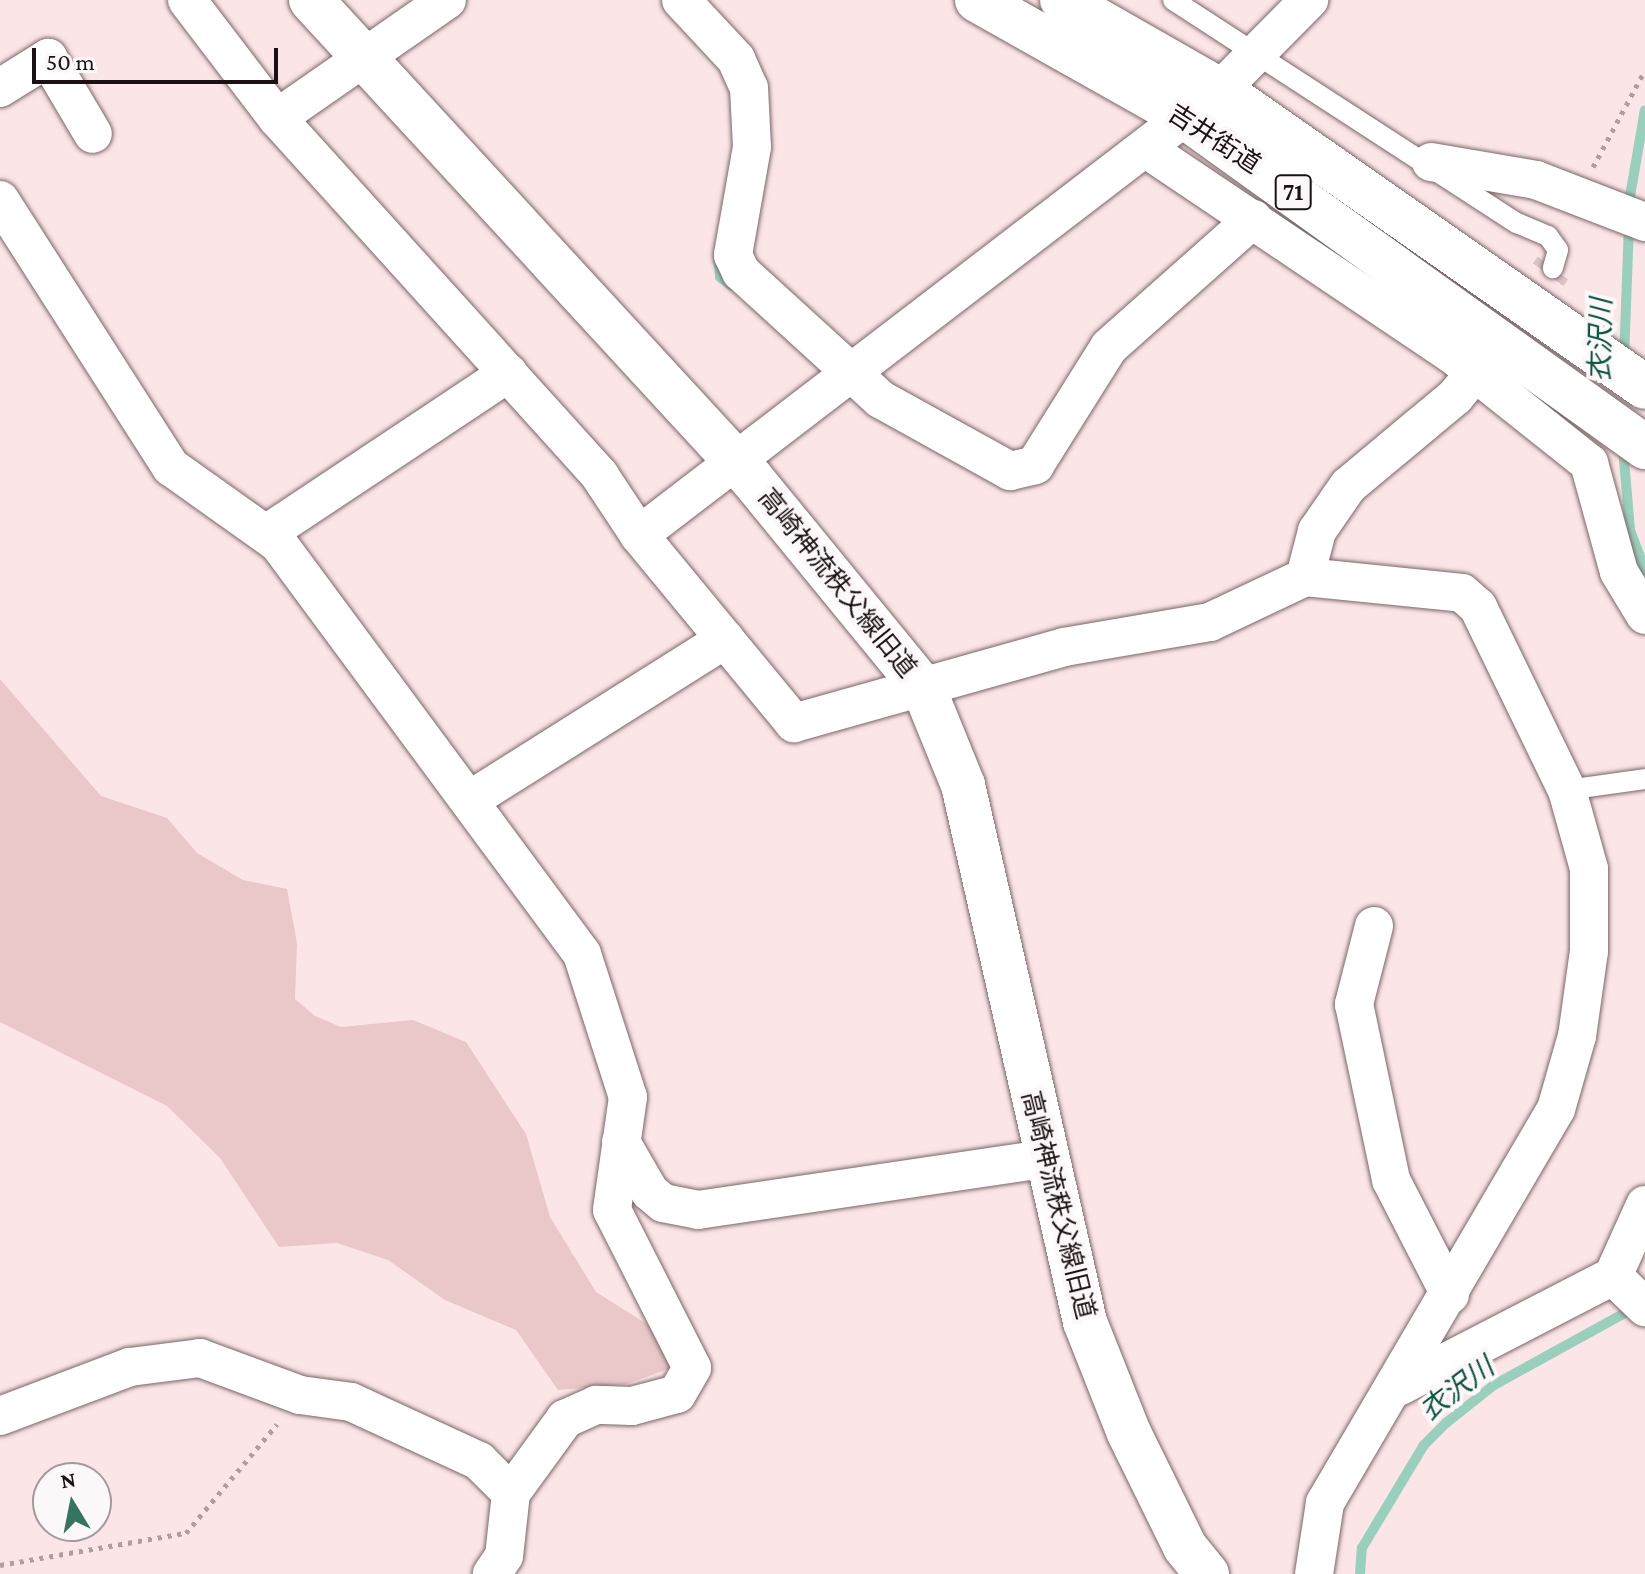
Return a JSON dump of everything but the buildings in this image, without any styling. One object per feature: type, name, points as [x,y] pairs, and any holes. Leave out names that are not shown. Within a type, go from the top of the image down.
[{"type":"street","points":[[187,0],[277,118],[600,476],[639,535],[794,723],[924,689],[1064,647],[1210,622],[1305,577],[1462,593],[1478,607],[1567,790],[1589,869],[1589,951],[1577,1036],[1556,1109],[1400,1386],[1369,1420],[1325,1503],[1314,1574]]},
{"type":"street","name":"高崎神流秩父線旧道","points":[[311,0],[733,459],[924,689],[963,785],[1043,1159],[1085,1322],[1129,1433],[1185,1547],[1207,1574]]},
{"type":"street","points":[[277,118],[360,53],[447,0]]},
{"type":"street","points":[[681,0],[736,59],[749,88],[752,147],[733,255],[741,272],[880,399],[1023,472],[1042,456],[1109,347],[1253,219]]},
{"type":"street","name":"吉井街道","points":[[977,0],[1185,117],[1595,407],[1645,447]]},
{"type":"street","name":"吉井街道","points":[[1062,0],[1220,90],[1588,343],[1645,387]]},
{"type":"street","points":[[639,535],[847,370],[1220,90],[1309,0]]},
{"type":"street","points":[[0,88],[48,58],[93,134]]},
{"type":"street","points":[[1145,148],[1478,369],[1589,463],[1619,572],[1645,615]]},
{"type":"street","points":[[1431,162],[1536,180],[1645,222]]},
{"type":"street","points":[[0,200],[171,467],[266,534],[473,798],[582,954],[623,1067],[621,1142],[612,1210],[692,1368],[677,1394],[632,1406],[596,1405],[565,1419],[511,1493],[504,1556],[492,1574]]},
{"type":"street","points":[[1305,577],[1317,531],[1348,486],[1478,369]]},
{"type":"street","points":[[266,534],[508,373]]},
{"type":"street","points":[[473,798],[725,639]]},
{"type":"street","points":[[1374,926],[1354,1004],[1391,1180],[1450,1295]]},
{"type":"street","points":[[621,1142],[650,1192],[663,1203],[698,1210],[1043,1159]]},
{"type":"street","points":[[1400,1386],[1613,1276],[1645,1205]]},
{"type":"street","points":[[1613,1276],[1645,1307]]},
{"type":"street","points":[[0,1416],[130,1367],[200,1358],[300,1395],[351,1402],[479,1461],[511,1493]]},
{"type":"lane","points":[[1173,0],[1548,236],[1558,250],[1553,268]]},
{"type":"lane","points":[[1567,790],[1645,779]]},
{"type":"path","points":[[1585,198],[1613,120],[1645,70]]},
{"type":"path","points":[[0,1565],[186,1533],[300,1395]]},
{"type":"shaded area","points":[[0,679],[101,796],[167,818],[197,853],[243,880],[287,889],[297,943],[295,999],[315,1016],[341,1027],[413,1020],[466,1042],[526,1134],[550,1217],[596,1292],[669,1338],[679,1365],[627,1384],[558,1390],[516,1330],[445,1300],[388,1260],[337,1243],[279,1247],[220,1158],[167,1106],[0,1022]]},
{"type":"waterway","name":"衣沢川","points":[[1628,208],[1645,110]]},
{"type":"waterway","name":"衣沢川","points":[[1624,360],[1629,224]]},
{"type":"waterway","points":[[718,257],[720,277],[732,286]]},
{"type":"waterway","name":"衣沢川","points":[[1623,448],[1630,530],[1645,570]]},
{"type":"waterway","name":"衣沢川","points":[[1360,1574],[1362,1548],[1424,1445],[1446,1423],[1494,1385],[1636,1307]]},
{"type":"tunnel","points":[[1480,366],[1553,268]]}]
